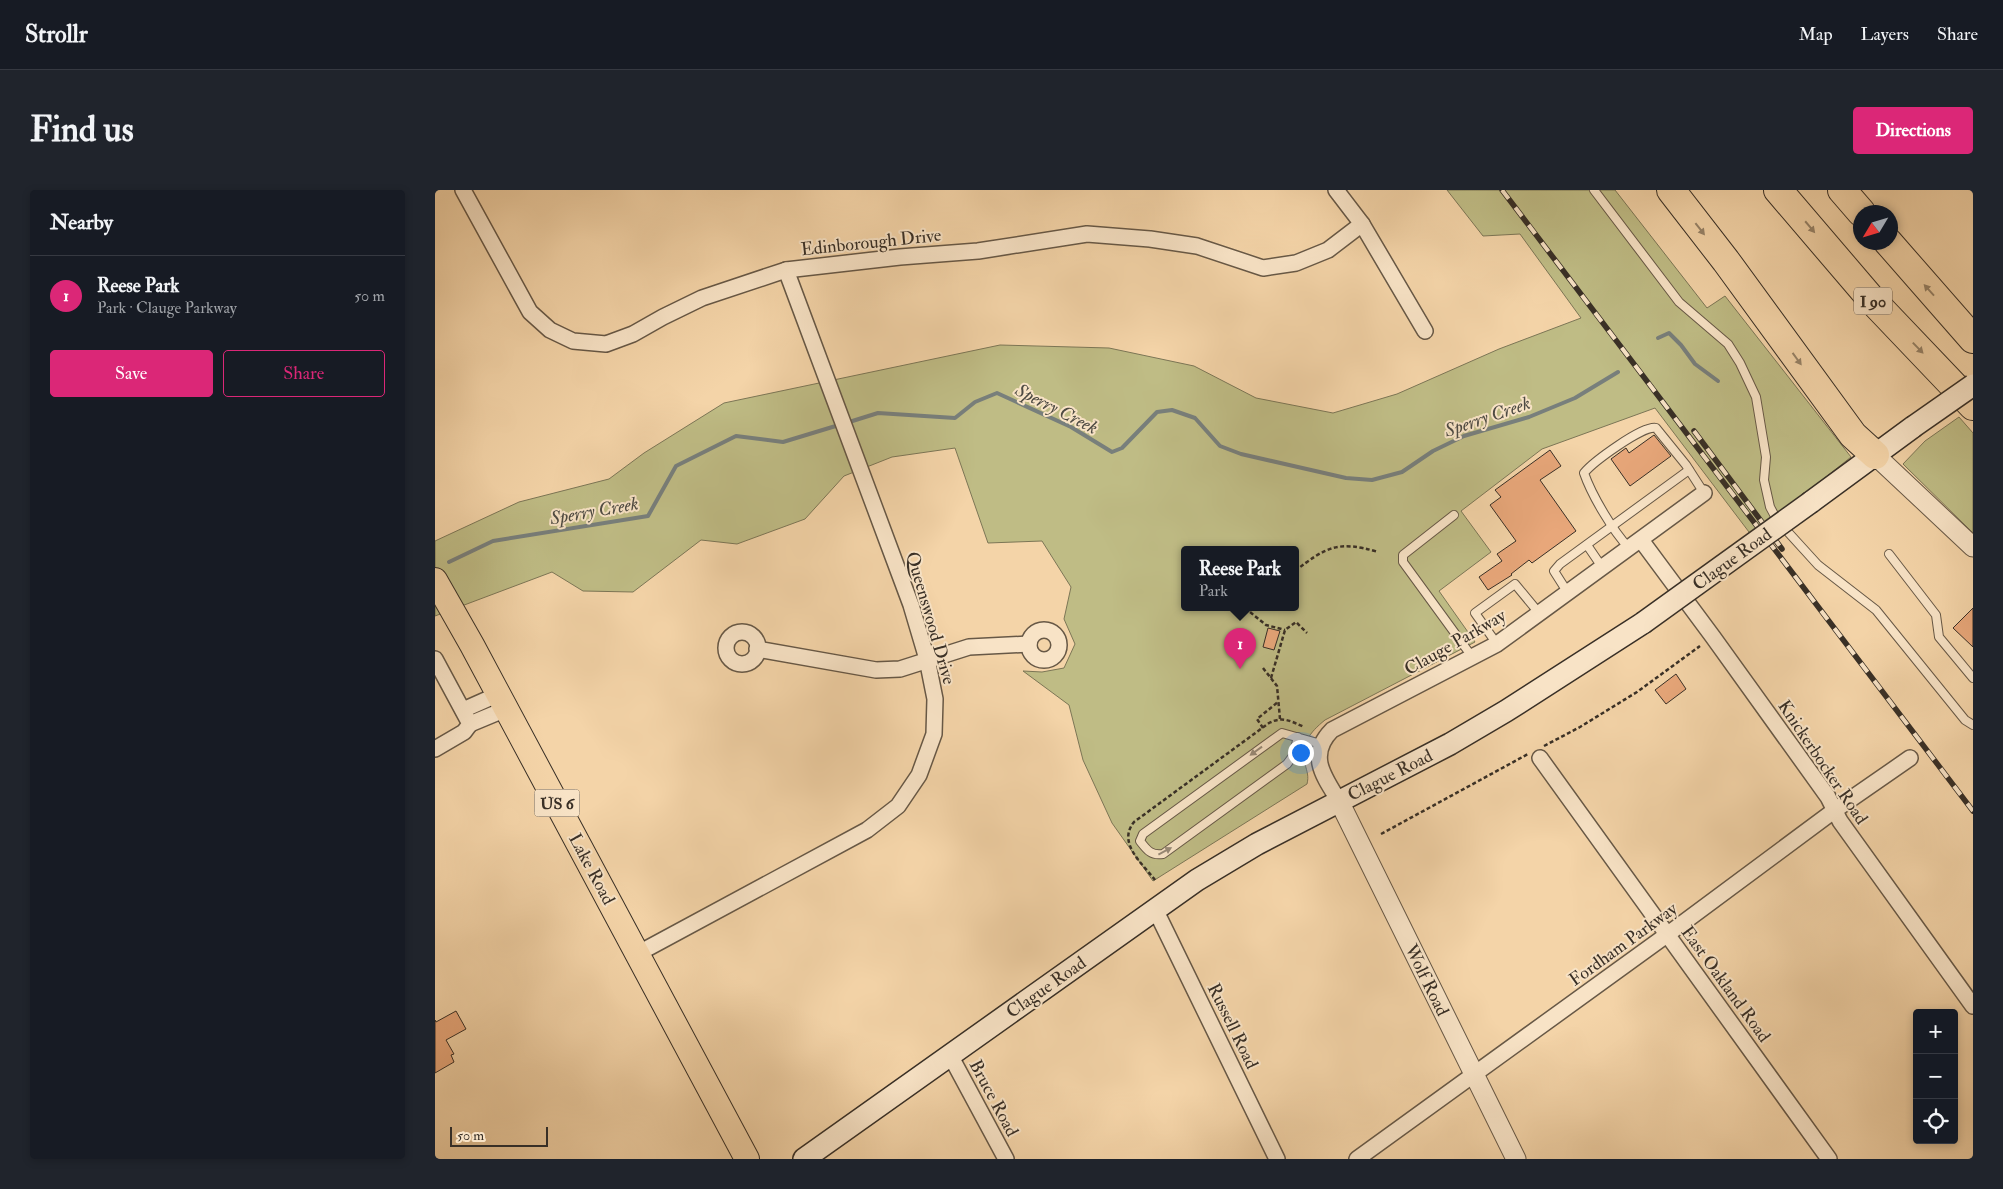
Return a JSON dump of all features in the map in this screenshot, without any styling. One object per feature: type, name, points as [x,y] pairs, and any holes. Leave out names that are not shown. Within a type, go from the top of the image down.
[{"type":"highway","points":[[1671,190],[1853,435],[1875,456]]},
{"type":"highway","name":"I 90","points":[[1778,190],[1871,300],[1973,406]]},
{"type":"highway","points":[[1842,190],[1855,205]]},
{"type":"highway","points":[[1895,250],[1973,339]]},
{"type":"main road","name":"Clague Road","points":[[804,1159],[1197,880],[1257,844],[1450,744],[1506,711],[1643,623],[1973,385]]},
{"type":"main road","name":"Lake Road","points":[[435,580],[503,701],[747,1159]]},
{"type":"street","name":"Edinborough Drive","points":[[463,190],[529,312],[550,330],[573,341],[606,344],[633,334],[702,298],[786,270],[900,256],[977,251],[1087,234],[1150,239],[1197,246],[1263,268],[1296,263],[1328,250],[1362,224]]},
{"type":"street","points":[[1336,190],[1362,224],[1425,332]]},
{"type":"street","name":"Queenswood Drive","points":[[637,954],[867,830],[898,806],[919,775],[934,734],[935,699],[927,659],[911,605],[786,270]]},
{"type":"street","points":[[1875,456],[1973,547]]},
{"type":"street","name":"Clauge Parkway","points":[[1321,744],[1331,730],[1497,644],[1704,493]]},
{"type":"street","name":"Knickerbocker Road","points":[[1635,544],[1713,637],[1822,789],[1840,821],[1973,1006]]},
{"type":"street","points":[[757,649],[876,670],[900,669],[969,647],[1029,644]]},
{"type":"street","points":[[435,659],[466,717],[464,732],[435,749]]},
{"type":"street","points":[[466,717],[503,701]]},
{"type":"street","points":[[1321,744],[1318,765],[1339,801]]},
{"type":"street","name":"East Oakland Road","points":[[1540,758],[1829,1159]]},
{"type":"street","name":"Fordham Parkway","points":[[1357,1159],[1909,758]]},
{"type":"street","name":"Wolf Road","points":[[1339,801],[1516,1159]]},
{"type":"street","name":"Russell Road","points":[[1155,909],[1277,1159]]},
{"type":"street","name":"Bruce Road","points":[[950,1054],[1006,1159]]},
{"type":"lane","points":[[1594,190],[1679,302],[1728,344],[1740,363],[1756,397],[1766,457],[1764,480],[1771,507],[1777,520],[1818,565],[1876,610],[1965,720],[1973,725]]},
{"type":"lane","points":[[1635,544],[1621,539],[1584,473],[1603,457],[1644,430],[1653,427],[1664,436],[1704,493]]},
{"type":"lane","points":[[1568,593],[1554,571],[1560,564],[1689,470]]},
{"type":"lane","points":[[1454,515],[1403,555],[1403,562],[1473,658]]},
{"type":"lane","points":[[1587,545],[1602,567]]},
{"type":"lane","points":[[1889,554],[1936,615],[1939,637],[1973,678]]},
{"type":"lane","points":[[1497,644],[1475,612],[1515,584],[1539,613]]},
{"type":"lane","points":[[1298,737],[1293,756],[1287,764],[1163,854],[1156,855],[1147,851],[1140,841],[1143,834],[1282,732],[1321,744]]},
{"type":"path","points":[[1299,568],[1316,555],[1342,546],[1357,545],[1377,552]]},
{"type":"path","points":[[1249,611],[1266,625],[1285,630]]},
{"type":"path","points":[[1271,678],[1285,630],[1296,622],[1307,633]]},
{"type":"path","points":[[1263,668],[1277,686],[1280,719]]},
{"type":"path","points":[[1263,728],[1257,719],[1279,702]]},
{"type":"shaded area","points":[[1447,190],[1615,190],[1707,308],[1725,296],[1851,457],[1752,536],[1655,408],[1542,449],[1461,511],[1491,552],[1439,591],[1475,642],[1325,720],[1307,739],[1305,745],[1304,757],[1308,776],[1307,784],[1153,881],[1112,823],[1083,760],[1069,705],[1023,671],[1042,672],[1064,668],[1075,644],[1064,619],[1071,587],[1042,541],[988,543],[955,448],[892,457],[844,476],[805,519],[737,544],[701,540],[633,592],[583,591],[552,572],[435,616],[435,541],[519,502],[609,479],[644,453],[724,403],[1000,345],[1109,348],[1194,366],[1256,398],[1333,413],[1397,394],[1499,349],[1581,318],[1520,234],[1483,236]]},
{"type":"shaded area","points":[[1959,417],[1973,433],[1973,533],[1903,464],[1925,441]]},
{"type":"building","points":[[1654,435],[1671,456],[1630,486],[1611,459],[1626,448],[1629,453]]},
{"type":"building","points":[[1550,450],[1561,466],[1540,480],[1576,531],[1532,563],[1529,560],[1512,575],[1488,590],[1479,577],[1502,561],[1497,554],[1516,541],[1490,505],[1501,497],[1495,490]]},
{"type":"building","points":[[1973,608],[1973,647],[1953,628]]},
{"type":"building","points":[[1268,628],[1280,631],[1274,650],[1263,647]]},
{"type":"building","points":[[1676,674],[1686,689],[1666,704],[1655,690]]},
{"type":"building","points":[[456,1011],[466,1029],[446,1040],[454,1054],[451,1055],[454,1062],[435,1073],[435,1020],[436,1022]]},
{"type":"waterway","points":[[1658,338],[1669,333],[1695,364],[1718,381]]},
{"type":"waterway","name":"Sperry Creek","points":[[846,423],[878,413],[955,418],[975,402],[997,393],[1071,427],[1112,452],[1122,448],[1157,412],[1172,410],[1195,418],[1220,446],[1241,454],[1346,478],[1372,480],[1402,472],[1433,451],[1464,436],[1529,417],[1575,398],[1618,372]]},
{"type":"waterway","name":"Sperry Creek","points":[[449,562],[493,541],[648,516],[676,466],[736,436],[783,442],[839,425]]},
{"type":"railway","points":[[1502,190],[1973,811]]},
{"type":"railway","points":[[1694,431],[1782,549]]},
{"type":"place","name":"Reese Park","points":[[1240,669]]}]
